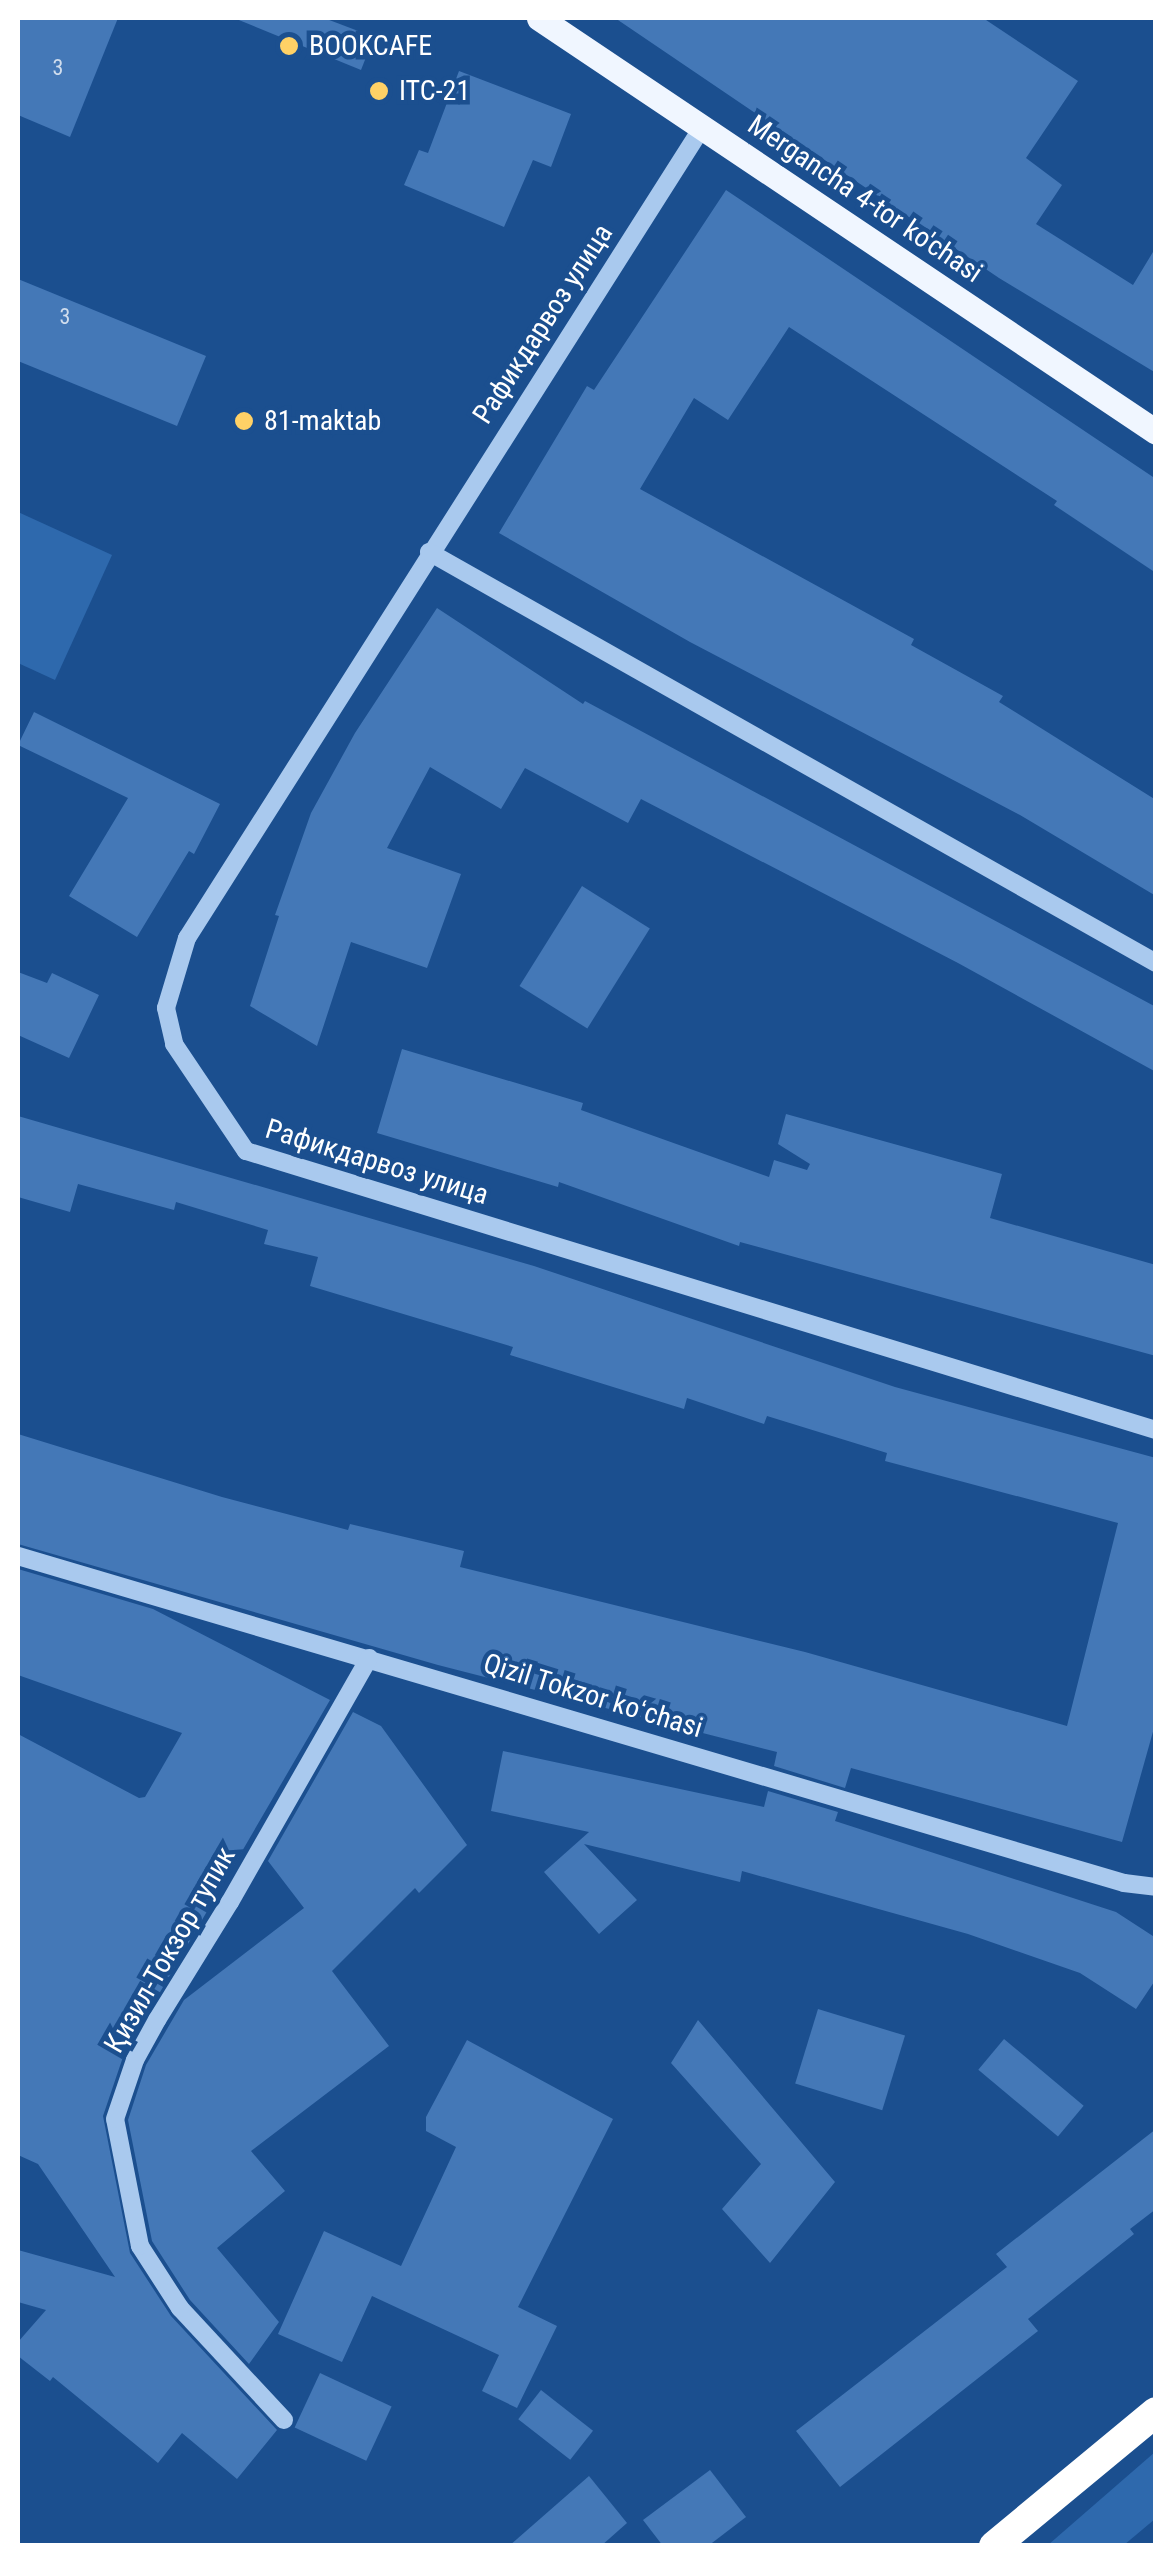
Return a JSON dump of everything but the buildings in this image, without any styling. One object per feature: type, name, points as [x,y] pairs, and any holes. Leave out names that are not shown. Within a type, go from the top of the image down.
[{"type":"highway","points":[[994,2546],[1156,2412]]},
{"type":"main road","name":"Mergancha 4-tor ko'chasi","points":[[539,18],[1156,432]]},
{"type":"street","name":"Рафикдарвоз улица","points":[[703,126],[187,938],[166,1008],[174,1044],[246,1151],[1156,1430]]},
{"type":"street","points":[[429,552],[1156,963]]},
{"type":"street","name":"Qizil Tokzor koʻchasi","points":[[18,1556],[1154,1888]]},
{"type":"street","name":"Қизил-Токзор тупик","points":[[284,2420],[180,2308],[140,2246],[115,2120],[134,2060],[230,1902],[368,1658]]},
{"type":"shaded area","points":[[18,512],[112,555],[55,680],[18,663]]},
{"type":"shaded area","points":[[1155,2452],[1155,2519],[1124,2545],[1048,2545]]},
{"type":"place","name":"BOOKCAFE","points":[[289,46]]},
{"type":"place","name":"ITC-21","points":[[379,91]]},
{"type":"place","name":"81-maktab","points":[[244,421]]}]
